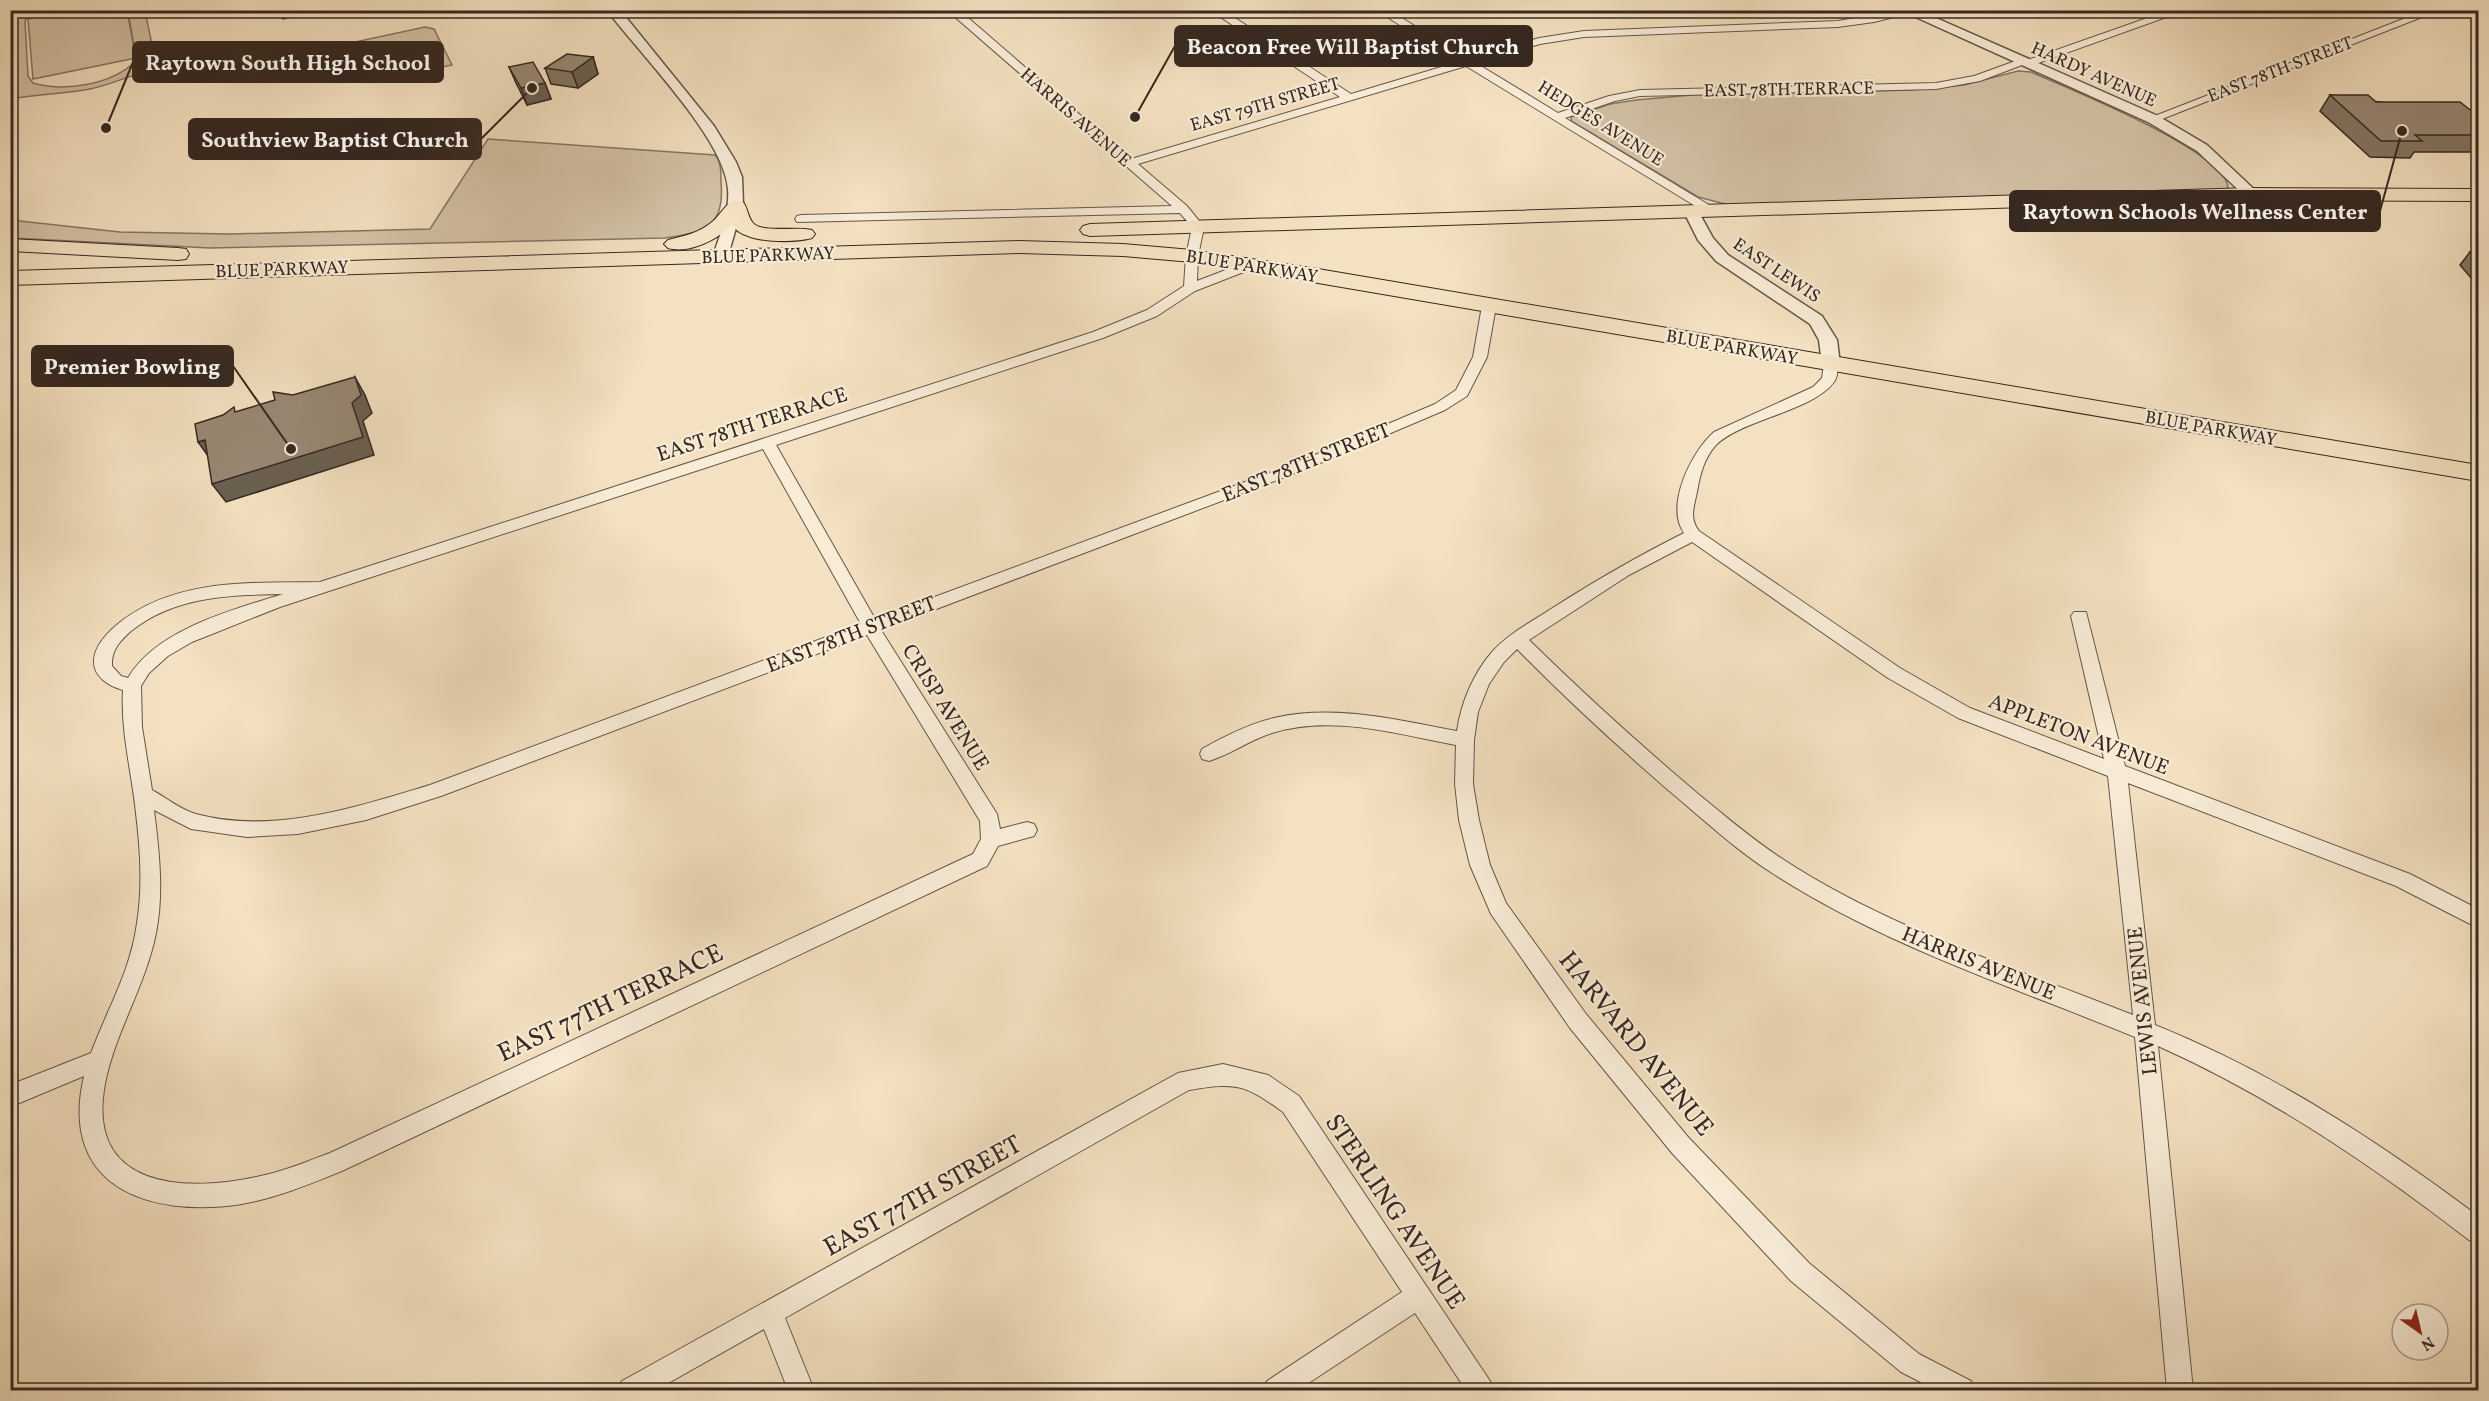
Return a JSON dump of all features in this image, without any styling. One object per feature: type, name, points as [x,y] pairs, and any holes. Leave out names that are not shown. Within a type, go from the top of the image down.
[{"type":"highway","name":"BLUE PARKWAY","points":[[10,245],[89,251],[252,255],[675,244],[723,249],[862,238],[2251,194],[2478,195]]},
{"type":"highway","points":[[736,206],[743,226],[754,232],[862,238]]},
{"type":"highway","points":[[675,244],[714,231],[728,220],[736,206]]},
{"type":"highway","name":"BLUE PARKWAY","points":[[10,278],[723,249],[1019,247],[1123,250],[1192,256],[2478,473]]},
{"type":"street","points":[[613,10],[723,149],[736,180],[736,206],[723,249]]},
{"type":"street","name":"HARRIS AVENUE","points":[[952,10],[1183,209],[1198,227]]},
{"type":"street","points":[[1215,10],[1350,98]]},
{"type":"street","points":[[1385,13],[1409,10]]},
{"type":"street","name":"EAST 78TH TERRACE","points":[[1557,117],[1613,98],[1640,93],[1936,86],[1976,79],[2181,10]]},
{"type":"street","name":"EAST 78TH STREET","points":[[2153,119],[2419,15],[2442,10]]},
{"type":"street","name":"EAST 79TH STREET","points":[[1129,163],[1539,41],[1568,36],[1838,24],[1907,11]]},
{"type":"street","name":"HARDY AVENUE","points":[[1907,11],[2153,119],[2202,148],[2251,194]]},
{"type":"street","name":"HEDGES AVENUE","points":[[1385,13],[1557,117],[1701,212]]},
{"type":"street","points":[[801,219],[1183,209]]},
{"type":"street","name":"EAST LEWIS","points":[[1701,212],[1706,240],[1722,258],[1816,320],[1826,332],[1831,345],[1831,363]]},
{"type":"street","points":[[1190,288],[1192,256],[1198,227]]},
{"type":"street","name":"EAST 78TH TERRACE","points":[[321,588],[205,594],[172,601],[151,609],[125,626],[111,641],[103,655],[103,668],[115,681],[132,686],[149,661],[186,637],[231,619],[1119,327],[1165,306],[1190,288],[1249,266]]},
{"type":"street","name":"EAST 78TH STREET","points":[[143,794],[192,821],[247,829],[298,826],[366,812],[434,791],[1301,466],[1440,407],[1462,393],[1470,380],[1480,357],[1489,306]]},
{"type":"street","points":[[1517,639],[1623,571],[1693,535],[1685,523],[1684,515],[1699,454],[1706,444],[1719,435],[1818,390],[1829,379],[1831,363]]},
{"type":"street","name":"CRISP AVENUE","points":[[767,443],[870,626],[990,820],[991,840]]},
{"type":"street","name":"APPLETON AVENUE","points":[[1693,535],[1894,673],[1964,713],[2403,880],[2478,919]]},
{"type":"street","name":"LEWIS AVENUE","points":[[2080,616],[2117,773],[2180,1390]]},
{"type":"street","name":"HARRIS AVENUE","points":[[1517,639],[1573,696],[1638,755],[1734,835],[1788,873],[1882,924],[2145,1030],[2213,1060],[2282,1096],[2416,1183],[2478,1231]]},
{"type":"street","name":"HARVARD AVENUE","points":[[1517,639],[1498,657],[1481,682],[1469,712],[1465,740],[1464,784],[1469,820],[1480,865],[1498,908],[1578,1021],[1680,1144],[1800,1272],[1910,1363],[1962,1390]]},
{"type":"street","name":"EAST 77TH TERRACE","points":[[132,686],[133,739],[143,794],[149,885],[147,923],[126,999],[99,1060],[90,1103],[92,1132],[101,1156],[119,1175],[143,1189],[175,1195],[238,1192],[266,1187],[334,1163],[980,860],[991,840]]},
{"type":"street","points":[[1209,754],[1234,738],[1256,729],[1279,722],[1311,717],[1343,718],[1465,740]]},
{"type":"street","points":[[991,840],[1027,830]]},
{"type":"street","points":[[10,1096],[99,1060]]},
{"type":"street","name":"EAST 77TH STREET","points":[[631,1390],[1186,1080],[1223,1074],[1249,1079]]},
{"type":"street","name":"STERLING AVENUE","points":[[1249,1079],[1260,1082],[1290,1104],[1481,1390]]},
{"type":"street","points":[[1276,1390],[1418,1296]]},
{"type":"street","points":[[770,1312],[801,1390]]},
{"type":"shaded area","points":[[10,11],[33,11],[25,21],[28,76],[33,83],[59,87],[73,86],[100,81],[125,70],[135,62],[136,58],[128,11],[145,11],[157,69],[90,89],[11,99]]},
{"type":"shaded area","points":[[70,11],[127,11],[136,58],[33,79],[28,19]]},
{"type":"shaded area","points":[[425,27],[434,29],[452,65],[401,73],[359,73],[342,69],[329,61],[322,49]]},
{"type":"shaded area","points":[[2018,71],[2031,72],[2076,91],[2175,139],[2221,173],[2228,188],[2224,190],[1729,205],[1698,197],[1571,121],[1571,117],[1610,104],[1636,100],[1692,95],[1911,90],[1964,85]]},
{"type":"shaded area","points":[[488,139],[715,155],[721,171],[720,209],[710,225],[701,230],[665,238],[210,248],[11,238],[11,220],[120,232],[230,234],[430,229]]},
{"type":"building","points":[[567,54],[593,57],[572,72],[545,68]]},
{"type":"building","points":[[533,62],[545,83],[521,88],[509,67]]},
{"type":"building","points":[[2330,95],[2368,95],[2376,102],[2460,102],[2478,116],[2478,135],[2415,135],[2422,141],[2381,141]]},
{"type":"building","points":[[2470,252],[2478,253],[2478,261]]},
{"type":"building","points":[[355,377],[361,395],[352,403],[363,437],[212,484],[205,440],[198,442],[195,424],[223,415],[234,407],[235,412],[275,400],[273,392],[293,395]]},
{"type":"place","name":"Southview Baptist Church","points":[[532,88]]},
{"type":"place","name":"Beacon Free Will Baptist Church","points":[[1135,117]]},
{"type":"place","name":"Raytown South High School","points":[[106,128]]},
{"type":"place","name":"Raytown Schools Wellness Center","points":[[2402,131]]},
{"type":"place","name":"Premier Bowling","points":[[291,449]]}]
